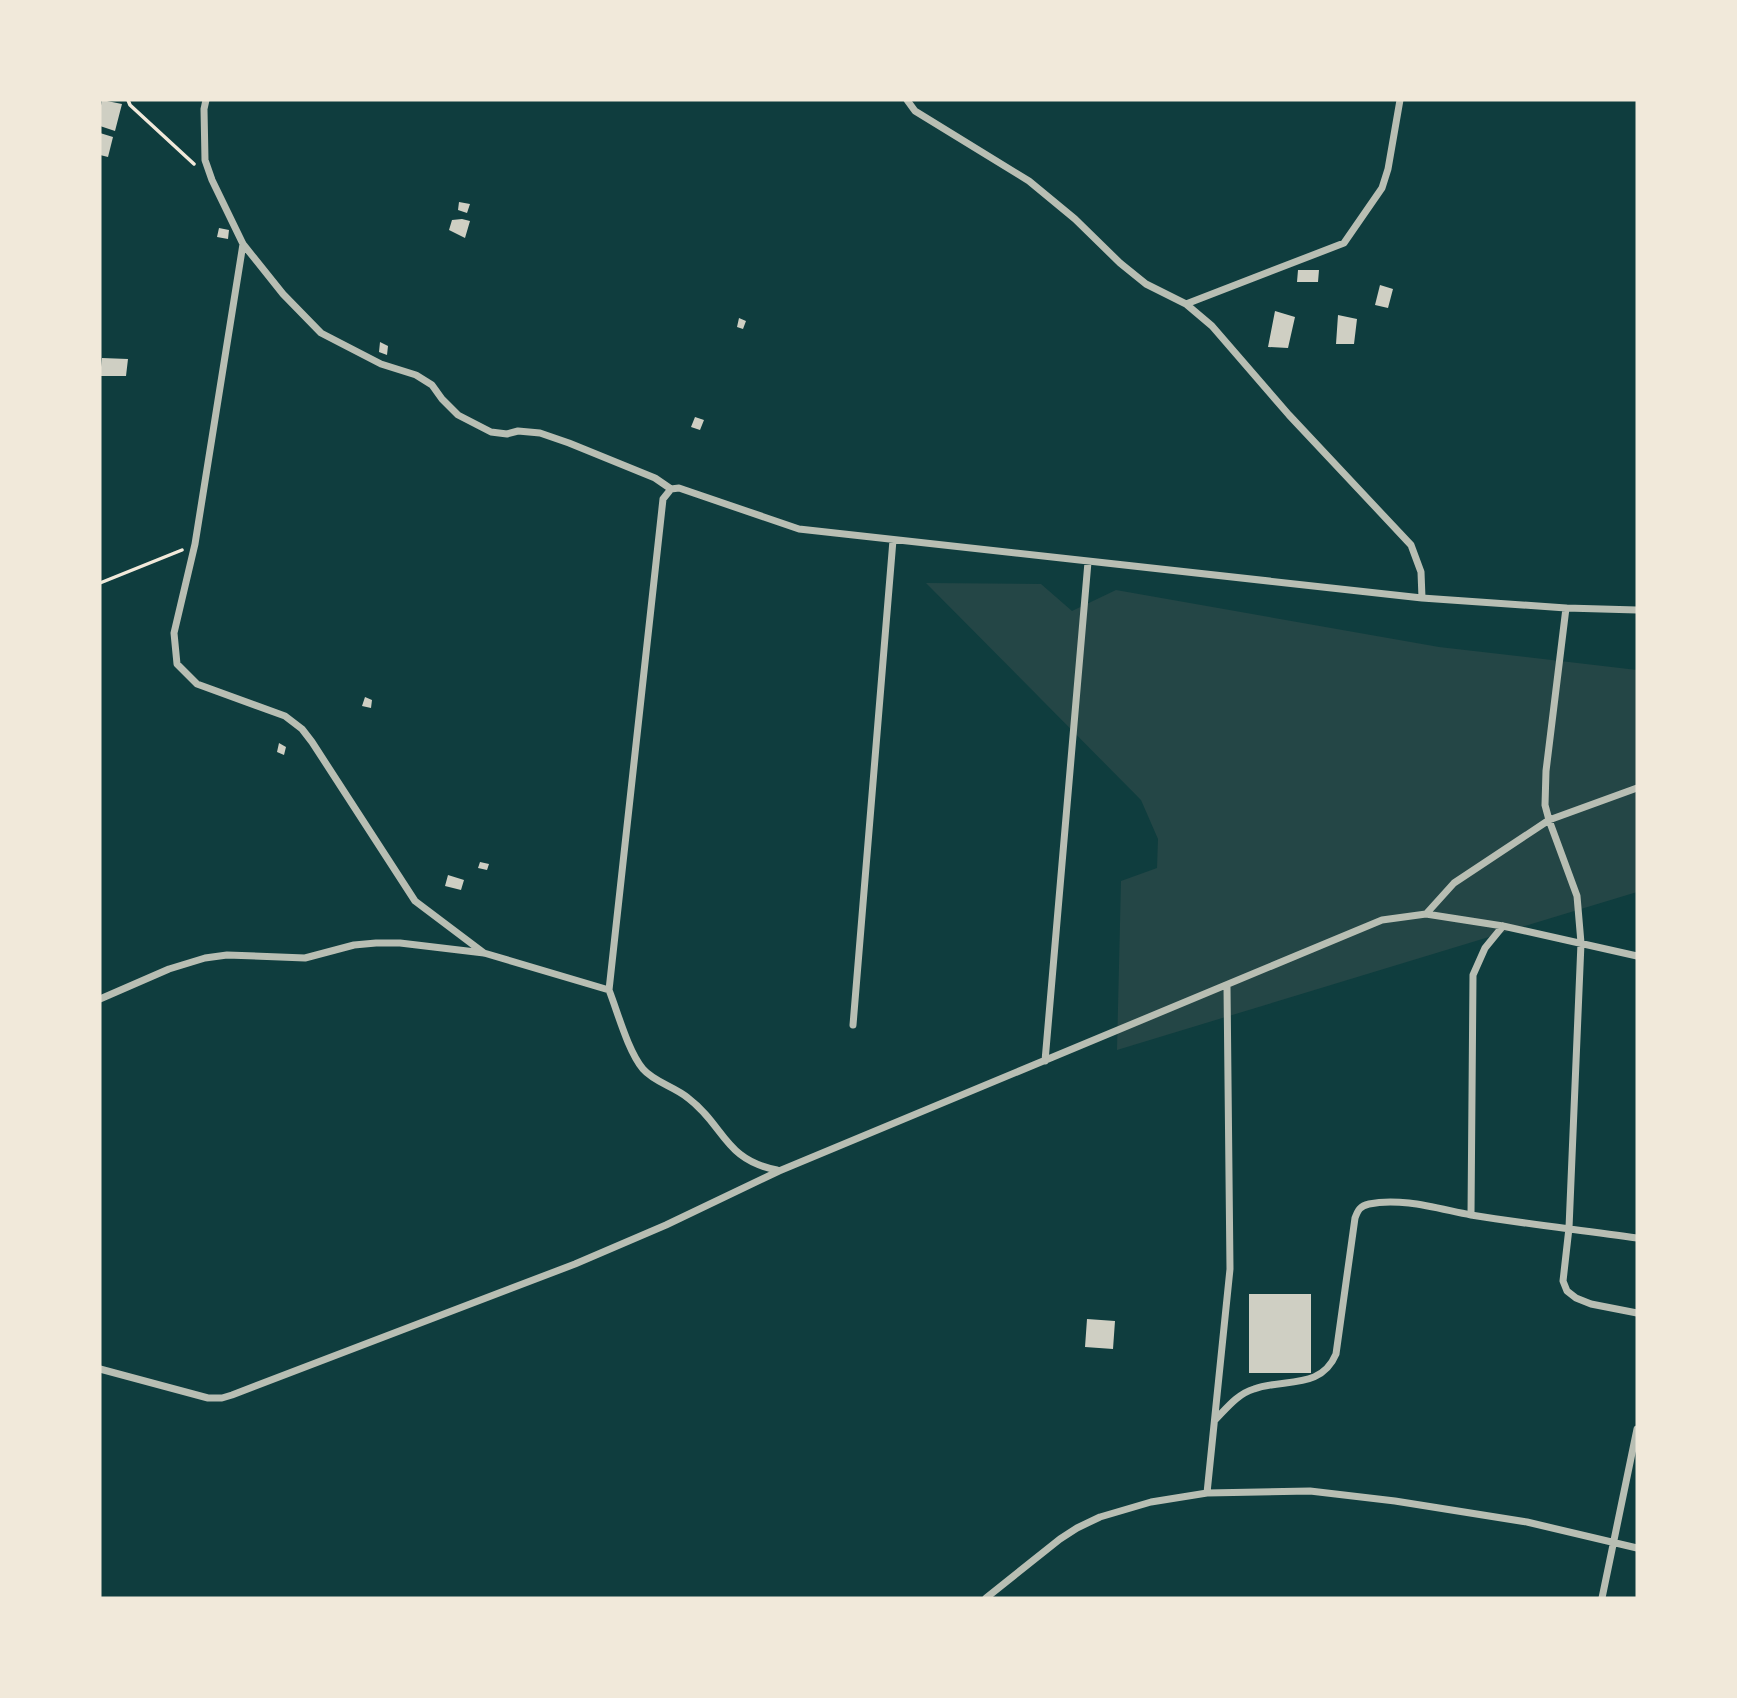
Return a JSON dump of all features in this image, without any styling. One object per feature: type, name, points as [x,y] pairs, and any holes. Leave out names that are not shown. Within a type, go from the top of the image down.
[{"type":"street","points":[[206,100],[205,160],[212,180],[243,244],[283,294],[321,333],[381,364],[416,375],[432,385],[442,400],[458,415],[491,432],[540,433],[655,478],[671,489],[679,488],[799,529],[1422,598],[1637,610]]},
{"type":"street","points":[[907,100],[915,111],[1028,181],[1075,219],[1146,284],[1186,304],[1212,326],[1289,415],[1411,545],[1421,572],[1422,598]]},
{"type":"street","points":[[1186,304],[1344,243],[1382,188],[1400,100]]},
{"type":"street","points":[[243,244],[195,544],[174,633],[177,664],[197,684],[285,716],[302,729],[415,901],[484,954]]},
{"type":"street","points":[[671,489],[663,499],[609,990],[632,1051],[641,1067],[692,1101],[734,1151],[765,1168],[779,1171]]},
{"type":"street","points":[[853,1025],[892,540]]},
{"type":"street","points":[[1045,1061],[1088,562]]},
{"type":"street","points":[[1566,608],[1546,771],[1545,805],[1577,896],[1581,943],[1569,1228],[1563,1280],[1567,1291],[1576,1298],[1591,1304],[1637,1313]]},
{"type":"street","points":[[1426,914],[1454,883],[1549,820],[1637,788]]},
{"type":"street","points":[[100,1369],[191,1395],[222,1398],[575,1264],[666,1225],[779,1171],[1382,920],[1426,914],[1503,926],[1637,956]]},
{"type":"street","points":[[1471,1215],[1473,975],[1485,948],[1503,926]]},
{"type":"street","points":[[100,999],[169,969],[205,958],[305,958],[354,945],[376,943],[400,943],[484,954],[609,990]]},
{"type":"street","points":[[1207,1493],[1230,1269],[1227,986]]},
{"type":"street","points":[[1214,1420],[1246,1392],[1316,1377],[1333,1361],[1355,1218],[1362,1207],[1380,1203],[1407,1203],[1471,1215],[1637,1238]]},
{"type":"street","points":[[1602,1598],[1637,1429]]},
{"type":"street","points":[[986,1598],[1060,1539],[1100,1517],[1151,1502],[1207,1493],[1310,1491],[1395,1501],[1527,1522],[1637,1548]]},
{"type":"path","points":[[128,100],[130,105],[212,180]]},
{"type":"path","points":[[100,583],[195,544]]},
{"type":"shaded area","points":[[926,583],[1041,584],[1072,611],[1116,590],[1439,647],[1637,670],[1637,892],[1117,1050],[1121,881],[1157,868],[1158,839],[1141,800]]},
{"type":"building","points":[[102,100],[122,104],[115,131],[100,126]]},
{"type":"building","points":[[100,133],[113,137],[108,157],[100,155]]},
{"type":"building","points":[[459,202],[470,204],[467,213],[458,210]]},
{"type":"building","points":[[452,220],[470,221],[465,238],[449,230]]},
{"type":"building","points":[[219,228],[229,230],[228,239],[217,237]]},
{"type":"building","points":[[1298,270],[1319,270],[1318,282],[1297,282]]},
{"type":"building","points":[[1380,285],[1393,289],[1388,308],[1375,305]]},
{"type":"building","points":[[1275,311],[1295,317],[1288,348],[1268,347]]},
{"type":"building","points":[[1338,315],[1357,319],[1354,344],[1336,344]]},
{"type":"building","points":[[739,318],[746,321],[743,329],[737,327]]},
{"type":"building","points":[[380,342],[388,346],[387,355],[379,352]]},
{"type":"building","points":[[102,358],[128,359],[126,376],[100,376]]},
{"type":"building","points":[[695,417],[704,420],[700,430],[691,427]]},
{"type":"building","points":[[365,697],[372,700],[371,708],[362,706]]},
{"type":"building","points":[[279,743],[286,747],[284,755],[277,752]]},
{"type":"building","points":[[480,862],[489,864],[487,870],[478,868]]},
{"type":"building","points":[[448,875],[464,880],[461,890],[445,886]]},
{"type":"building","points":[[1249,1294],[1311,1294],[1311,1373],[1249,1373]]},
{"type":"building","points":[[1087,1319],[1115,1321],[1113,1349],[1085,1347]]}]
